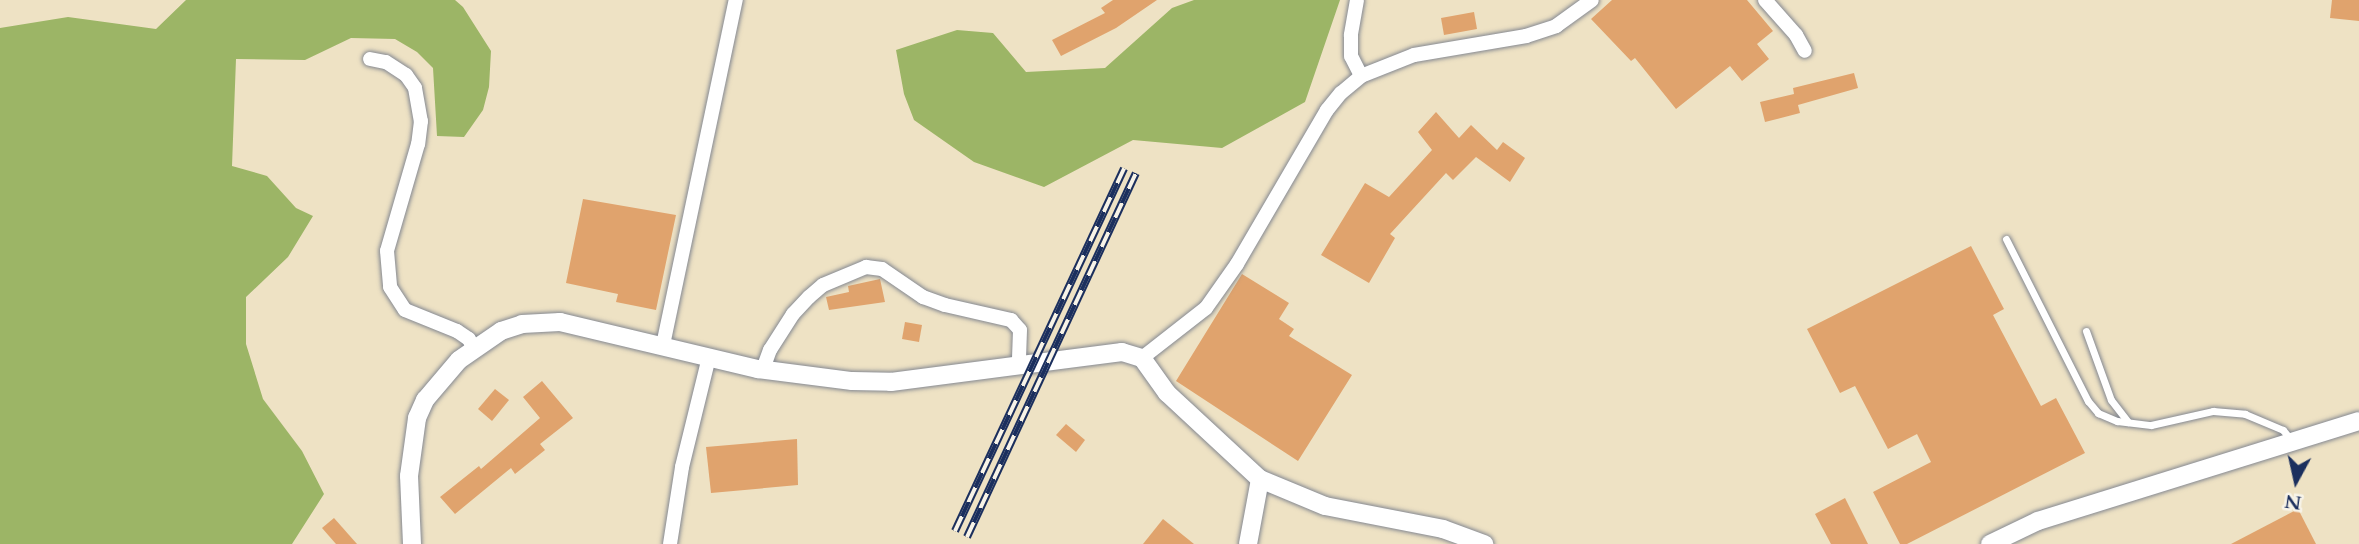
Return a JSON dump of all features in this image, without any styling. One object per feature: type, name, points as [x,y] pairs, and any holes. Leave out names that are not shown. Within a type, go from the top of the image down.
[{"type":"street","points":[[663,345],[736,0]]},
{"type":"street","points":[[1357,0],[1350,35],[1351,56],[1361,76]]},
{"type":"street","points":[[1142,358],[1206,308],[1237,264],[1327,110],[1341,93],[1361,76],[1414,55],[1526,36],[1556,26],[1592,0]]},
{"type":"street","points":[[1765,0],[1796,35],[1805,51]]},
{"type":"street","points":[[370,59],[386,62],[405,75],[415,88],[421,121],[415,157],[387,251],[390,287],[405,310],[457,331],[469,339],[473,348]]},
{"type":"street","points":[[763,369],[770,350],[793,314],[808,297],[823,285],[866,267],[882,269],[923,297],[945,305],[1011,320],[1020,330],[1019,365]]},
{"type":"street","points":[[412,544],[409,476],[417,418],[425,400],[442,377],[473,348],[501,331],[523,324],[560,322],[808,378],[891,382],[1122,352],[1142,358],[1167,393],[1259,479],[1325,506],[1443,529],[1484,544]]},
{"type":"street","points":[[670,544],[682,467],[709,357]]},
{"type":"street","points":[[1990,544],[2038,521],[2359,421]]},
{"type":"street","points":[[1248,544],[1259,479]]},
{"type":"lane","points":[[2006,239],[2088,401],[2098,412],[2128,422],[2151,425],[2213,411],[2227,411],[2267,421],[2283,430],[2293,442]]},
{"type":"lane","points":[[2086,331],[2111,400],[2128,422]]},
{"type":"green space","points":[[186,0],[455,0],[463,7],[491,51],[489,87],[483,110],[464,137],[437,136],[433,68],[417,52],[395,39],[351,38],[305,60],[236,59],[232,166],[267,176],[296,208],[313,216],[288,257],[246,297],[246,344],[263,399],[302,451],[324,494],[292,544],[0,544],[0,28],[68,17],[156,29]]},
{"type":"green space","points":[[1194,0],[1340,0],[1305,102],[1222,148],[1133,140],[1044,187],[974,162],[914,120],[904,94],[896,50],[957,30],[993,33],[1026,72],[1105,68],[1172,8]]},
{"type":"building","points":[[1113,0],[1157,0],[1116,28],[1061,56],[1052,40],[1105,13],[1101,8]]},
{"type":"building","points":[[1612,0],[1747,0],[1773,31],[1757,44],[1769,59],[1742,81],[1730,66],[1676,109],[1635,58],[1631,61],[1591,19]]},
{"type":"building","points":[[2332,0],[2359,0],[2359,21],[2330,18]]},
{"type":"building","points":[[1474,12],[1477,29],[1444,35],[1441,18]]},
{"type":"building","points":[[1854,73],[1858,88],[1798,105],[1800,113],[1765,122],[1760,102],[1794,94],[1793,88]]},
{"type":"building","points":[[1436,112],[1459,138],[1471,125],[1497,150],[1503,142],[1525,158],[1510,182],[1476,157],[1453,180],[1446,173],[1390,234],[1395,238],[1369,283],[1321,255],[1365,183],[1389,197],[1432,150],[1418,132]]},
{"type":"building","points":[[583,199],[676,215],[656,310],[616,302],[618,294],[566,283]]},
{"type":"building","points":[[1971,246],[2004,309],[1993,315],[2041,406],[2056,398],[2085,453],[1907,544],[1900,544],[1873,492],[1931,462],[1917,434],[1888,449],[1855,386],[1840,393],[1807,329]]},
{"type":"building","points":[[1242,274],[1289,303],[1279,319],[1294,329],[1289,336],[1352,375],[1298,461],[1176,381]]},
{"type":"building","points":[[880,279],[885,302],[829,310],[826,297],[849,292],[848,286]]},
{"type":"building","points":[[905,322],[922,325],[919,342],[902,339]]},
{"type":"building","points":[[542,381],[573,418],[540,444],[545,450],[515,474],[511,468],[455,514],[440,497],[479,466],[481,469],[540,418],[523,397]]},
{"type":"building","points":[[495,389],[509,400],[492,421],[478,409]]},
{"type":"building","points":[[1066,424],[1085,440],[1076,452],[1056,435]]},
{"type":"building","points":[[797,439],[798,485],[711,493],[706,447]]},
{"type":"building","points":[[1845,498],[1868,544],[1831,544],[1815,514]]},
{"type":"building","points":[[2298,509],[2316,544],[2231,544]]},
{"type":"building","points":[[334,518],[357,544],[336,544],[322,528]]},
{"type":"building","points":[[1163,519],[1194,544],[1143,544]]},
{"type":"railway","points":[[955,531],[1124,168]]},
{"type":"railway","points":[[967,537],[1136,173]]}]
